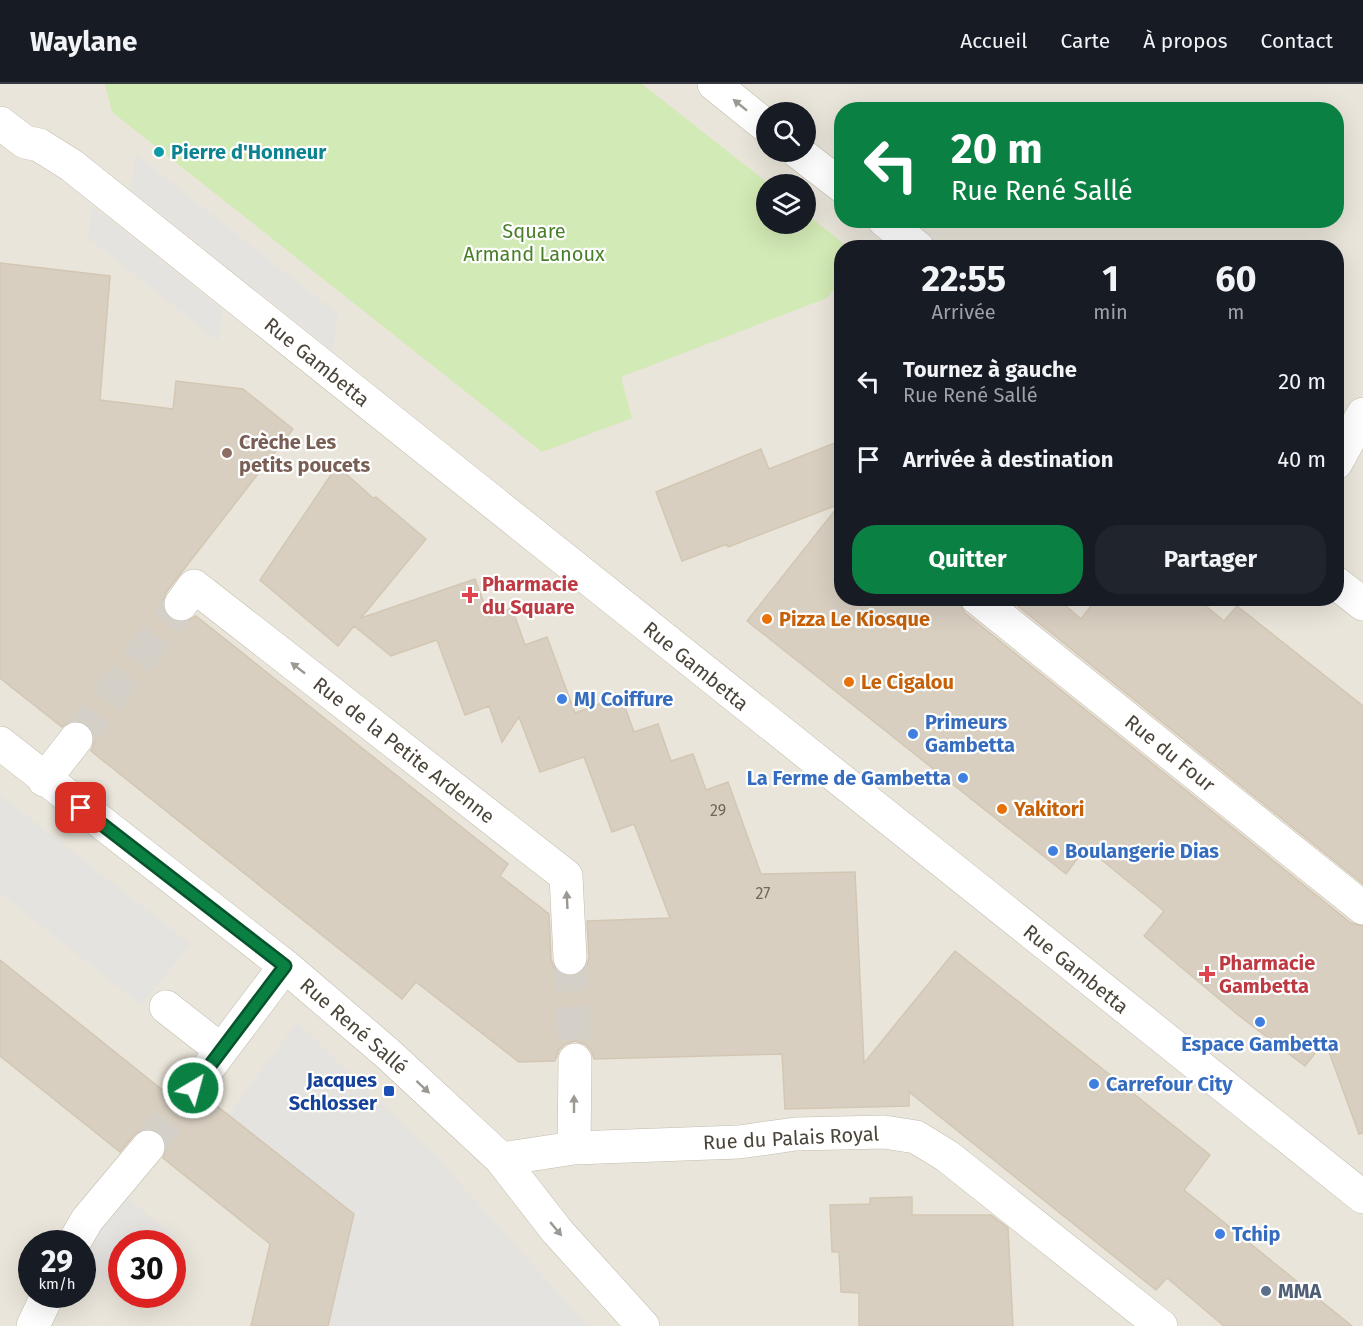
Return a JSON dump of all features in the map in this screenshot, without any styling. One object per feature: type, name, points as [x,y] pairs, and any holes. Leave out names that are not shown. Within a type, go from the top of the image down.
[{"type":"street","points":[[714,84],[756,118]]},
{"type":"street","name":"Rue Gambetta","points":[[8,138],[39,145],[71,165],[1363,1197]]},
{"type":"street","points":[[811,162],[834,180]]},
{"type":"street","points":[[894,228],[908,240]]},
{"type":"street","points":[[1344,449],[1363,414]]},
{"type":"street","name":"Rue de la Petite Ardenne","points":[[181,604],[194,586],[566,876],[570,958]]},
{"type":"street","points":[[1344,589],[1363,604]]},
{"type":"street","name":"Rue du Four","points":[[987,606],[1363,908]]},
{"type":"street","points":[[44,780],[76,739]]},
{"type":"street","name":"Rue René Sallé","points":[[0,743],[44,780],[285,966],[387,1053],[501,1160],[557,1231],[643,1326]]},
{"type":"street","points":[[193,1088],[285,966]]},
{"type":"street","points":[[166,1007],[221,1050]]},
{"type":"street","points":[[574,1148],[575,1060]]},
{"type":"street","name":"Rue du Palais Royal","points":[[501,1160],[574,1148],[739,1142],[796,1134],[884,1132],[916,1137],[946,1156],[1161,1326]]},
{"type":"street","points":[[81,1230],[148,1147]]},
{"type":"street","points":[[33,1326],[41,1308]]},
{"type":"shaded area","points":[[0,84],[1363,84],[1363,1326],[0,1326]]},
{"type":"shaded area","points":[[135,154],[338,314],[333,351],[131,190]]},
{"type":"shaded area","points":[[92,206],[222,309],[219,342],[88,238]]},
{"type":"shaded area","points":[[0,795],[191,944],[141,1005],[0,893]]},
{"type":"shaded area","points":[[297,1022],[435,1155],[588,1326],[328,1326],[354,1214],[228,1115]]},
{"type":"shaded area","points":[[115,1187],[166,1230],[108,1230],[108,1285],[96,1275],[96,1230],[90,1230]]},
{"type":"green space","name":"Square Armand Lanoux","points":[[105,84],[642,84],[756,174],[756,234],[816,234],[816,222],[839,240],[834,240],[834,289],[827,298],[621,377],[632,418],[542,452],[112,112]]},
{"type":"building","points":[[0,263],[110,276],[100,400],[173,409],[176,381],[243,389],[293,429],[167,591],[162,602],[164,612],[179,623],[196,616],[508,864],[500,876],[549,914],[551,959],[554,968],[561,974],[570,977],[580,974],[587,966],[589,957],[587,921],[670,918],[634,824],[612,832],[584,757],[540,772],[519,717],[502,742],[489,706],[465,715],[437,640],[391,656],[354,626],[338,646],[260,580],[337,466],[373,498],[376,497],[426,539],[361,618],[475,579],[489,617],[512,608],[525,645],[547,637],[575,713],[621,696],[634,732],[658,724],[671,761],[693,754],[706,790],[728,782],[761,874],[855,872],[864,1063],[955,951],[1210,1155],[1184,1190],[1352,1326],[1224,1326],[1167,1278],[1156,1290],[909,1092],[909,1106],[785,1109],[782,1054],[594,1059],[591,1050],[585,1044],[575,1041],[565,1044],[559,1050],[555,1061],[519,1062],[416,982],[402,999],[91,751],[95,741],[93,731],[88,725],[78,720],[70,721],[62,727],[0,678]]},
{"type":"building","points":[[834,443],[834,506],[728,547],[727,544],[682,561],[656,492],[761,449],[769,469]]},
{"type":"building","points":[[834,512],[834,606],[961,606],[965,613],[1351,923],[1363,926],[1363,1133],[1359,1134],[1325,1041],[1305,1066],[1237,1014],[1144,936],[1164,911],[1086,847],[1066,874],[747,621]]},
{"type":"building","points":[[1018,606],[1066,606],[1081,619],[1091,606],[1206,606],[1224,621],[1237,606],[1363,706],[1363,884]]},
{"type":"building","points":[[0,960],[180,1104],[181,1102],[190,1106],[200,1105],[208,1099],[354,1214],[328,1326],[251,1326],[270,1244],[163,1158],[166,1141],[160,1132],[151,1129],[141,1130],[120,1152],[0,1056]]},
{"type":"building","points":[[912,1197],[912,1215],[991,1215],[1008,1228],[1013,1326],[859,1326],[859,1293],[841,1292],[839,1252],[832,1252],[830,1205],[870,1204],[870,1198]]},
{"type":"tunnel","points":[[76,739],[181,604]]},
{"type":"tunnel","points":[[570,958],[575,1060]]},
{"type":"tunnel","points":[[148,1147],[193,1088]]},
{"type":"place","name":"Pierre d'Honneur","points":[[159,152]]},
{"type":"place","name":"Crèche Les petits poucets","points":[[227,453]]},
{"type":"place","name":"Pharmacie du Square","points":[[470,595]]},
{"type":"place","name":"Pizza Le Kiosque","points":[[767,619]]},
{"type":"place","name":"Le Cigalou","points":[[849,682]]},
{"type":"place","name":"MJ Coiffure","points":[[562,699]]},
{"type":"place","name":"Primeurs Gambetta","points":[[913,734]]},
{"type":"place","name":"La Ferme de Gambetta","points":[[963,778]]},
{"type":"place","name":"Yakitori","points":[[1002,809]]},
{"type":"place","name":"Boulangerie Dias","points":[[1053,851]]},
{"type":"place","name":"Pharmacie Gambetta","points":[[1207,974]]},
{"type":"place","name":"Espace Gambetta","points":[[1260,1022]]},
{"type":"place","name":"Carrefour City","points":[[1094,1084]]},
{"type":"place","name":"Jacques Schlosser","points":[[389,1091]]},
{"type":"place","name":"Tchip","points":[[1220,1234]]},
{"type":"place","name":"MMA","points":[[1266,1291]]},
{"type":"route","points":[[81,808],[285,966],[193,1088]]}]
